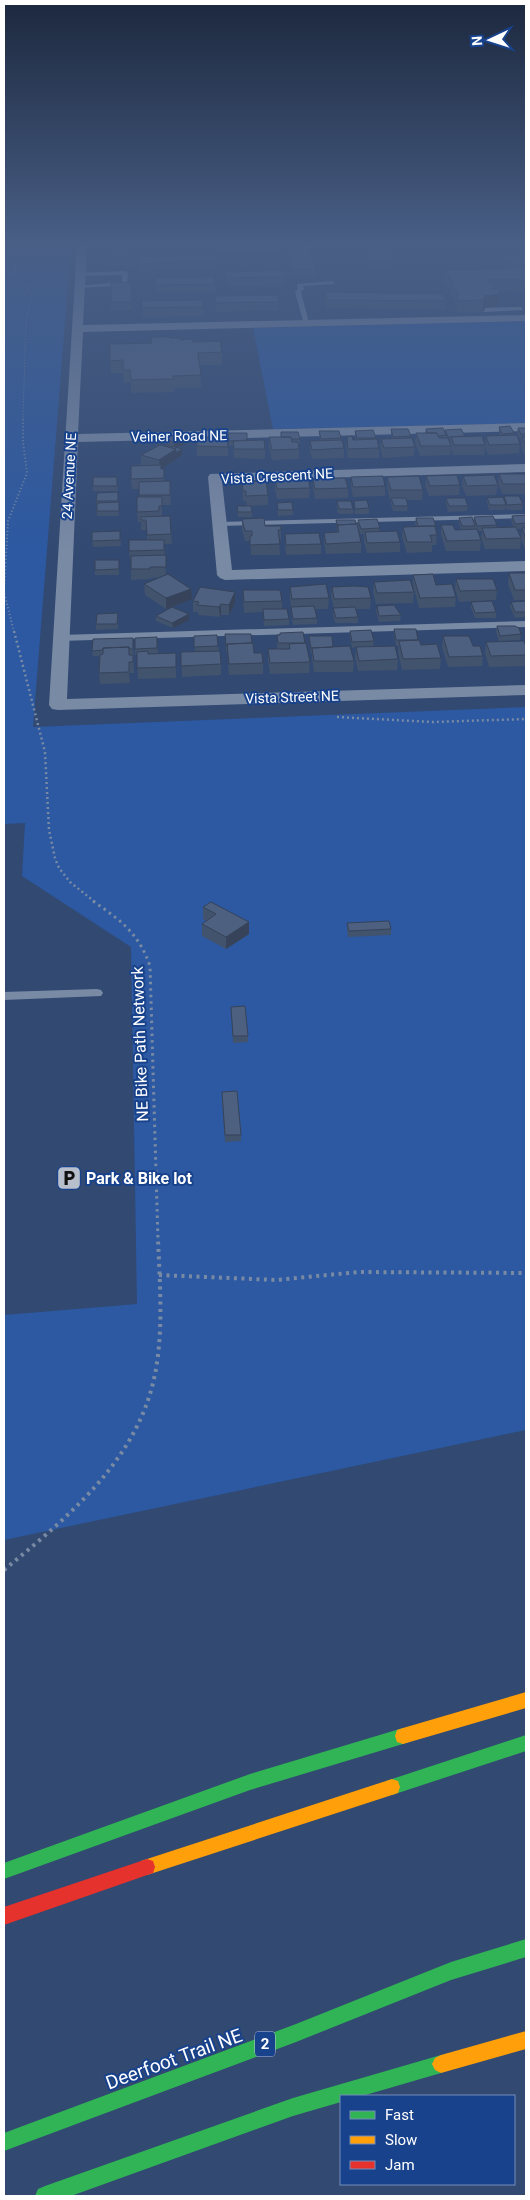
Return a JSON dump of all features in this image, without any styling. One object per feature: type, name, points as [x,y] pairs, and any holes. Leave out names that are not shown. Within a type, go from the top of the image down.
[{"type":"highway","points":[[4,1871],[250,1782],[526,1700]]},
{"type":"highway","points":[[4,1916],[209,1846],[526,1743]]},
{"type":"highway","name":"Deerfoot Trail NE","points":[[4,2142],[296,2033],[451,1971],[526,1948]]},
{"type":"highway","points":[[45,2196],[293,2107],[526,2040]]},
{"type":"street","name":"24 Avenue NE","points":[[58,705],[76,349]]},
{"type":"street","name":"Veiner Road NE","points":[[71,438],[526,427]]},
{"type":"street","name":"Vista Crescent NE","points":[[526,468],[215,477],[225,575],[526,566]]},
{"type":"street","name":"Vista Street NE","points":[[58,705],[526,690]]},
{"type":"lane","points":[[220,524],[526,516]]},
{"type":"lane","points":[[60,638],[526,624]]},
{"type":"lane","points":[[4,996],[97,993]]},
{"type":"path","name":"NE Bike Path Network","points":[[4,1570],[44,1535],[103,1477],[128,1443],[143,1416],[155,1377],[159,1340],[159,1274],[150,966],[147,951],[142,941],[125,923],[89,898],[59,868],[50,843],[49,781],[45,752],[5,601],[8,521],[27,473],[22,442],[25,349]]},
{"type":"path","points":[[159,1274],[277,1280],[358,1272],[526,1273]]},
{"type":"shaded area","points":[[4,349],[63,349],[33,727],[526,707],[526,1430],[4,1540],[4,1315],[137,1304],[131,947],[22,876],[25,823],[4,824]]},
{"type":"shaded area","points":[[257,349],[526,349],[526,423],[273,429]]},
{"type":"building","points":[[110,349],[221,349],[222,352],[198,353],[201,375],[173,376],[174,379],[131,380],[130,370],[123,370],[123,360],[110,361]]},
{"type":"building","points":[[510,426],[514,433],[502,434],[499,427]]},
{"type":"building","points":[[443,428],[446,435],[438,436],[437,433],[427,433],[426,429]]},
{"type":"building","points":[[518,428],[526,428],[526,434],[521,434]]},
{"type":"building","points":[[391,429],[408,429],[411,436],[393,437]]},
{"type":"building","points":[[461,429],[465,436],[448,437],[445,430]]},
{"type":"building","points":[[373,430],[376,438],[357,438],[355,431]]},
{"type":"building","points":[[319,431],[339,431],[341,438],[321,439]]},
{"type":"building","points":[[281,432],[298,432],[300,439],[281,437]]},
{"type":"building","points":[[228,433],[247,433],[247,440],[229,441]]},
{"type":"building","points":[[416,433],[437,433],[439,438],[448,438],[451,446],[421,446]]},
{"type":"building","points":[[175,435],[185,440],[174,443],[164,438]]},
{"type":"building","points":[[517,435],[520,444],[489,445],[486,436]]},
{"type":"building","points":[[352,436],[353,440],[377,439],[379,448],[348,449],[347,437]]},
{"type":"building","points":[[482,436],[485,445],[454,445],[451,437]]},
{"type":"building","points":[[196,437],[227,437],[228,447],[197,446]]},
{"type":"building","points":[[269,437],[291,437],[292,442],[298,442],[299,449],[272,450]]},
{"type":"building","points":[[522,437],[526,437],[526,446]]},
{"type":"building","points":[[412,438],[415,447],[384,448],[381,439]]},
{"type":"building","points":[[264,440],[265,449],[234,449],[233,441]]},
{"type":"building","points":[[342,440],[344,448],[312,450],[310,441]]},
{"type":"building","points":[[160,445],[176,449],[159,460],[141,455]]},
{"type":"building","points":[[165,446],[182,449],[176,453],[176,449]]},
{"type":"building","points":[[161,465],[161,469],[164,469],[164,478],[131,479],[131,466]]},
{"type":"building","points":[[499,474],[526,474],[526,487],[525,484],[503,484]]},
{"type":"building","points":[[457,475],[460,485],[430,486],[426,476]]},
{"type":"building","points":[[494,475],[498,485],[467,486],[463,476]]},
{"type":"building","points":[[383,476],[385,486],[353,487],[351,477]]},
{"type":"building","points":[[419,476],[423,490],[391,490],[387,477]]},
{"type":"building","points":[[93,477],[117,477],[117,486],[93,486]]},
{"type":"building","points":[[308,478],[310,488],[277,489],[275,479]]},
{"type":"building","points":[[345,478],[348,488],[315,489],[313,479]]},
{"type":"building","points":[[170,481],[170,495],[139,495],[139,482]]},
{"type":"building","points":[[266,481],[268,495],[246,496],[246,491],[243,491],[242,482]]},
{"type":"building","points":[[118,492],[118,501],[96,501],[97,493]]},
{"type":"building","points":[[504,496],[519,496],[523,504],[507,505]]},
{"type":"building","points":[[137,497],[162,497],[162,506],[159,506],[159,511],[137,512]]},
{"type":"building","points":[[503,497],[506,505],[490,505],[487,498]]},
{"type":"building","points":[[391,498],[406,498],[408,506],[394,506]]},
{"type":"building","points":[[446,498],[465,498],[468,506],[449,506]]},
{"type":"building","points":[[367,500],[369,508],[355,509],[354,501]]},
{"type":"building","points":[[337,501],[351,501],[353,509],[339,509]]},
{"type":"building","points":[[119,502],[119,511],[97,511],[97,503]]},
{"type":"building","points":[[292,502],[293,510],[278,510],[277,503]]},
{"type":"building","points":[[237,506],[251,506],[252,512],[238,512]]},
{"type":"building","points":[[526,515],[526,523],[515,524],[512,516]]},
{"type":"building","points":[[170,516],[171,534],[147,535],[146,520],[141,520],[141,517]]},
{"type":"building","points":[[493,516],[497,525],[477,526],[474,517]]},
{"type":"building","points":[[472,517],[475,526],[462,526],[459,518]]},
{"type":"building","points":[[264,518],[265,526],[281,526],[281,530],[278,530],[280,544],[250,545],[252,531],[245,531],[242,519]]},
{"type":"building","points":[[416,518],[433,518],[436,526],[418,526]]},
{"type":"building","points":[[377,519],[380,528],[361,529],[358,520]]},
{"type":"building","points":[[336,520],[355,520],[356,524],[337,525]]},
{"type":"building","points":[[357,524],[361,542],[326,544],[324,533],[339,532],[337,525]]},
{"type":"building","points":[[441,525],[453,525],[455,530],[477,529],[481,540],[447,541]]},
{"type":"building","points":[[435,526],[437,535],[430,535],[432,542],[407,542],[403,527]]},
{"type":"building","points":[[516,527],[521,538],[486,539],[482,528]]},
{"type":"building","points":[[522,528],[526,528],[526,539]]},
{"type":"building","points":[[120,531],[120,540],[92,541],[92,532]]},
{"type":"building","points":[[397,531],[400,542],[367,543],[365,532]]},
{"type":"building","points":[[319,533],[321,544],[286,545],[285,534]]},
{"type":"building","points":[[129,540],[164,540],[164,550],[129,551]]},
{"type":"building","points":[[166,555],[166,567],[131,569],[131,556]]},
{"type":"building","points":[[95,560],[119,560],[119,569],[95,570]]},
{"type":"building","points":[[509,573],[526,573],[526,590],[515,590]]},
{"type":"building","points":[[168,574],[191,589],[166,598],[144,584]]},
{"type":"building","points":[[433,574],[436,585],[452,584],[456,597],[420,598],[413,575]]},
{"type":"building","points":[[456,579],[493,579],[497,590],[460,591]]},
{"type":"building","points":[[410,580],[414,592],[377,593],[374,582]]},
{"type":"building","points":[[326,584],[329,598],[292,599],[290,587]]},
{"type":"building","points":[[200,587],[235,592],[229,605],[221,604],[219,607],[197,605],[199,602],[193,601]]},
{"type":"building","points":[[332,587],[368,587],[371,598],[334,599]]},
{"type":"building","points":[[243,590],[280,590],[282,601],[244,602]]},
{"type":"building","points":[[492,601],[496,612],[475,613],[471,602]]},
{"type":"building","points":[[526,601],[526,612],[515,612],[511,602]]},
{"type":"building","points":[[394,605],[401,615],[379,616],[377,606]]},
{"type":"building","points":[[314,606],[317,618],[293,619],[291,607]]},
{"type":"building","points":[[172,607],[189,614],[172,623],[156,616]]},
{"type":"building","points":[[355,607],[358,617],[336,618],[333,608]]},
{"type":"building","points":[[263,609],[287,609],[289,619],[264,620]]},
{"type":"building","points":[[118,613],[117,624],[96,624],[97,614]]},
{"type":"building","points":[[497,626],[515,626],[519,628],[521,634],[500,636]]},
{"type":"building","points":[[394,629],[416,629],[418,640],[396,640]]},
{"type":"building","points":[[371,630],[374,641],[352,642],[350,631]]},
{"type":"building","points":[[303,632],[305,643],[278,643],[277,635],[280,635],[280,633]]},
{"type":"building","points":[[225,634],[251,634],[252,643],[227,644],[226,646]]},
{"type":"building","points":[[217,635],[218,646],[194,647],[194,636]]},
{"type":"building","points":[[309,636],[332,636],[333,647],[311,648]]},
{"type":"building","points":[[443,636],[469,636],[473,646],[480,646],[483,656],[449,657]]},
{"type":"building","points":[[157,637],[157,648],[135,649],[135,638]]},
{"type":"building","points":[[133,638],[133,649],[129,649],[129,647],[103,648],[103,650],[92,651],[93,639]]},
{"type":"building","points":[[419,640],[421,645],[437,644],[441,658],[403,659],[399,641]]},
{"type":"building","points":[[524,641],[526,655],[491,656],[486,642]]},
{"type":"building","points":[[253,643],[254,653],[262,653],[263,663],[229,664],[227,644]]},
{"type":"building","points":[[306,643],[310,662],[270,663],[268,649],[290,649],[289,644]]},
{"type":"building","points":[[350,646],[354,661],[314,661],[312,648]]},
{"type":"building","points":[[395,646],[398,659],[359,661],[356,647]]},
{"type":"building","points":[[129,647],[129,655],[133,655],[133,662],[129,662],[129,672],[99,673],[100,655],[103,654],[103,648]]},
{"type":"building","points":[[148,651],[148,654],[176,653],[176,667],[137,668],[137,652]]},
{"type":"building","points":[[220,651],[221,664],[181,666],[181,652]]},
{"type":"building","points":[[211,902],[249,922],[226,937],[202,924],[216,914],[203,907]]},
{"type":"building","points":[[389,921],[391,929],[349,931],[347,923]]},
{"type":"building","points":[[245,1006],[248,1036],[233,1036],[231,1007]]},
{"type":"building","points":[[237,1091],[241,1135],[225,1135],[222,1092]]},
{"type":"traffic: fast","points":[[4,1871],[250,1782],[403,1736]]},
{"type":"traffic: fast","points":[[392,1787],[526,1743]]},
{"type":"traffic: fast","points":[[4,2142],[296,2033],[451,1971],[526,1948]]},
{"type":"traffic: fast","points":[[45,2196],[293,2107],[441,2064]]},
{"type":"traffic: slow","points":[[403,1736],[526,1700]]},
{"type":"traffic: slow","points":[[147,1867],[392,1787]]},
{"type":"traffic: slow","points":[[441,2064],[526,2040]]},
{"type":"traffic: jam","points":[[4,1916],[147,1867]]},
{"type":"place","name":"Park & Bike lot","points":[[69,1178]]}]
